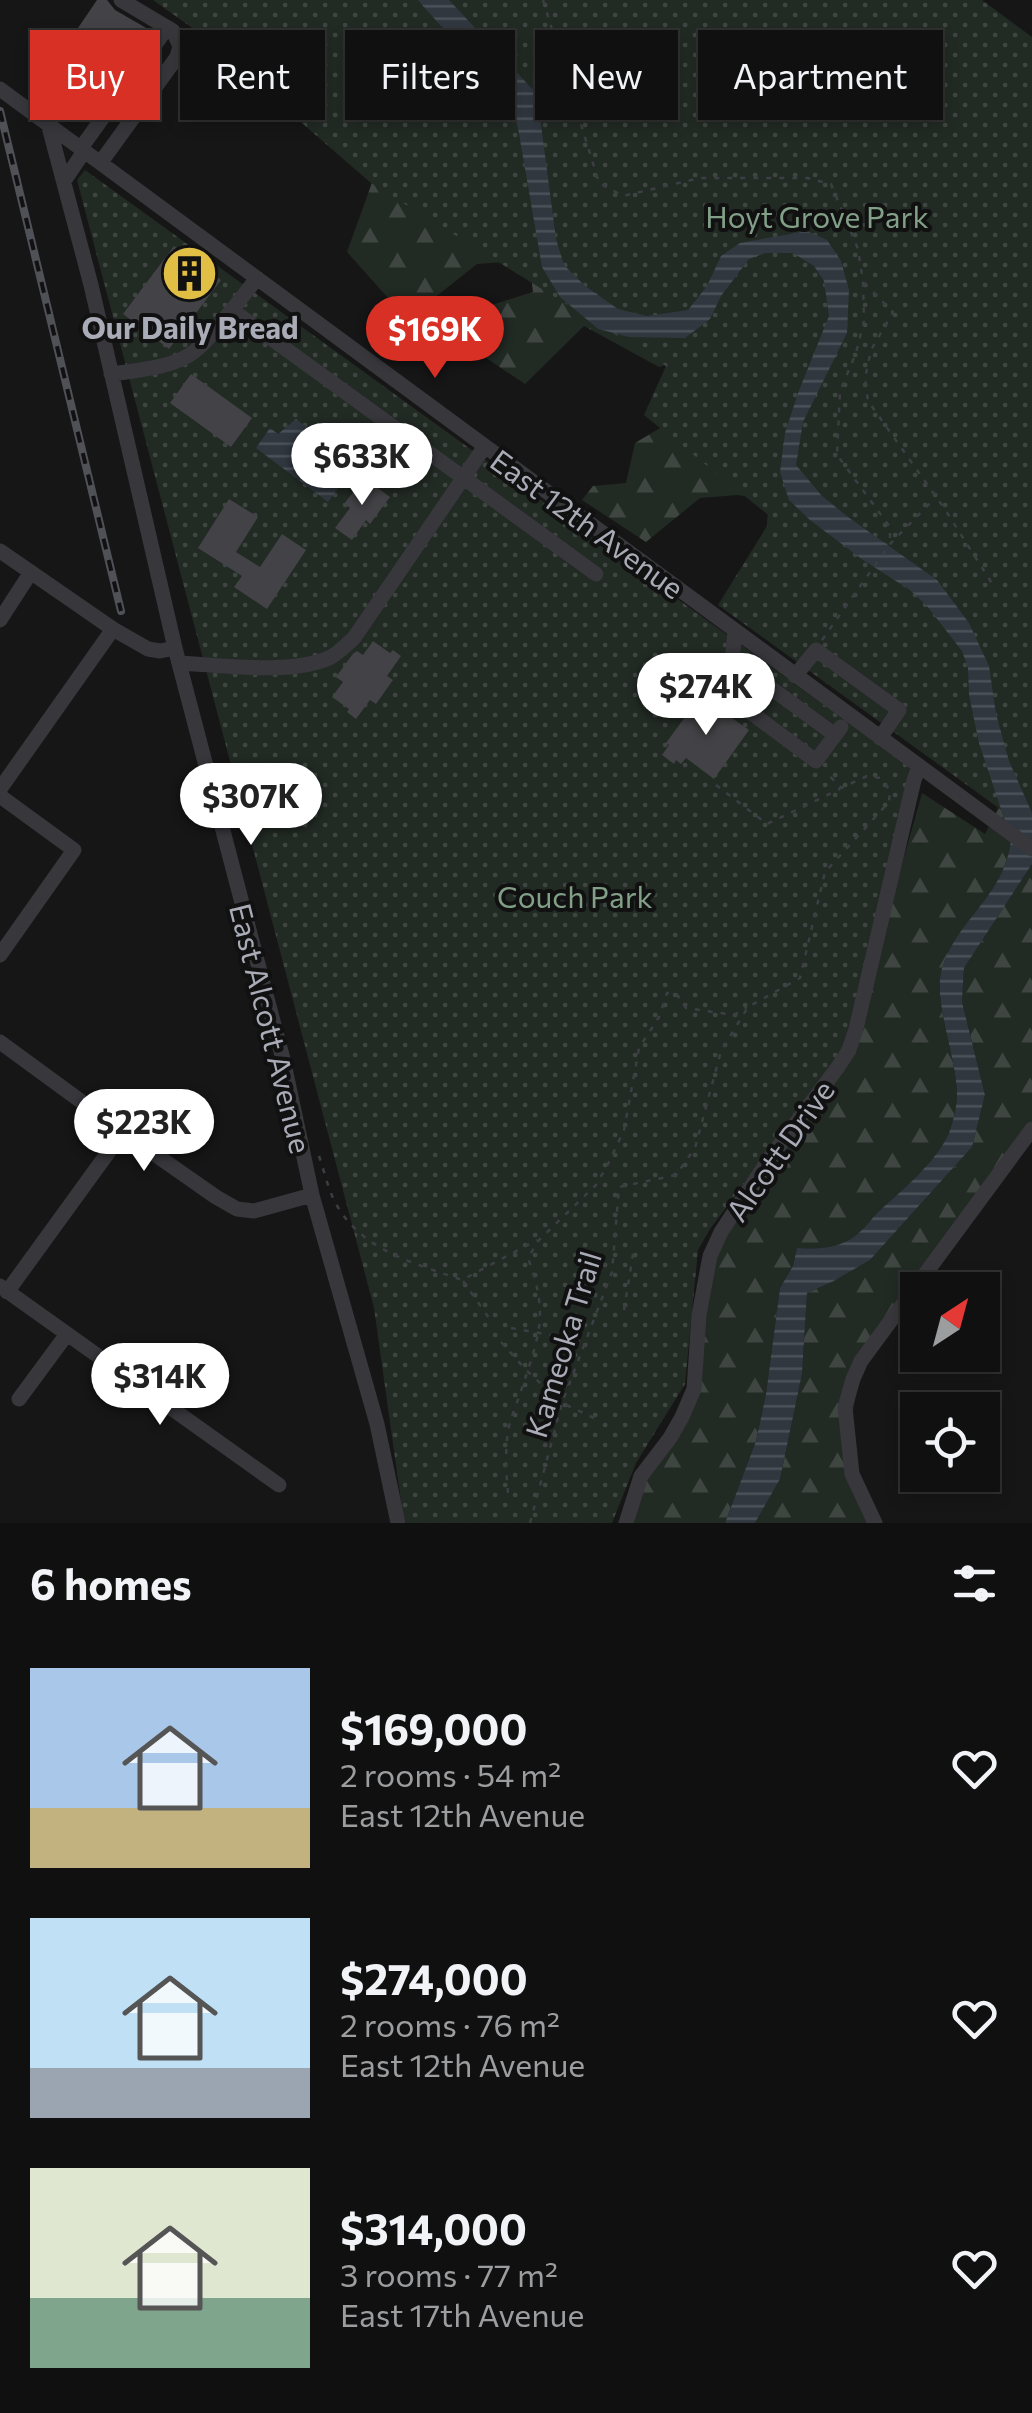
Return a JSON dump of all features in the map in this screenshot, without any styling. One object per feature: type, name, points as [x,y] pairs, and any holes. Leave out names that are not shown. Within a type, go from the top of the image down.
[{"type":"street","points":[[100,162],[178,57],[180,46],[173,31],[121,0]]},
{"type":"street","points":[[64,182],[167,28]]},
{"type":"street","name":"East 12th Avenue","points":[[0,89],[1032,850]]},
{"type":"street","name":"East Alcott Avenue","points":[[48,123],[112,374],[177,656],[283,1059],[312,1195],[378,1424],[398,1523]]},
{"type":"street","points":[[112,374],[173,362],[194,352],[257,278]]},
{"type":"street","points":[[232,310],[596,574]]},
{"type":"street","points":[[0,550],[148,649],[274,667],[306,665],[332,656],[354,638],[484,446]]},
{"type":"street","points":[[0,620],[31,572]]},
{"type":"street","points":[[0,955],[74,850],[0,792],[114,629]]},
{"type":"street","points":[[735,631],[738,670]]},
{"type":"street","points":[[750,642],[738,670],[725,676],[724,692],[816,761],[849,715]]},
{"type":"street","points":[[796,676],[816,650],[898,710],[880,738]]},
{"type":"street","points":[[738,670],[835,735]]},
{"type":"street","name":"Alcott Drive","points":[[626,1523],[641,1476],[682,1417],[694,1389],[710,1256],[721,1232],[769,1158],[849,1050],[919,767]]},
{"type":"street","points":[[0,1042],[123,1132],[237,1208],[254,1211],[312,1195]]},
{"type":"street","points":[[875,1523],[852,1474],[844,1407],[852,1379],[1032,1129]]},
{"type":"street","points":[[123,1132],[4,1289],[279,1484]]},
{"type":"street","points":[[19,1398],[67,1334]]},
{"type":"path","points":[[543,0],[599,183],[623,196],[700,178],[807,178],[832,184],[858,250],[864,321],[840,391],[837,455],[890,527],[890,544]]},
{"type":"path","points":[[863,282],[894,312],[871,350],[865,378],[868,401],[995,588]]},
{"type":"path","points":[[816,650],[890,544],[936,496]]},
{"type":"path","points":[[816,761],[841,788]]},
{"type":"path","points":[[508,1493],[508,1430],[539,1332],[537,1284],[528,1258],[539,1240],[596,1185],[607,1166],[624,1130],[639,1048],[659,1018],[667,993],[676,992],[686,1008],[734,1015],[800,978],[826,872],[889,802],[890,790],[880,778],[867,776],[767,824],[716,785]]},
{"type":"path","name":"Kameoka Trail","points":[[530,1523],[562,1402],[612,1272],[619,1187],[676,1175],[695,1148],[721,1051],[748,1006]]},
{"type":"path","points":[[304,1158],[318,1155],[338,1208],[360,1234],[385,1252],[462,1280],[489,1318]]},
{"type":"path","points":[[462,1280],[539,1240]]},
{"type":"path","points":[[624,1310],[632,1254]]},
{"type":"path","points":[[511,1328],[585,1342]]},
{"type":"path","points":[[501,1342],[562,1402],[594,1418]]},
{"type":"green space","name":"Hoyt Grove Park","points":[[153,0],[982,0],[1032,37],[1032,832],[718,605],[772,518],[644,415],[666,366],[371,183],[298,120],[325,120],[325,30],[191,27]]},
{"type":"green space","points":[[162,0],[418,0],[446,30],[345,30],[345,120],[515,118],[542,267],[560,297],[598,329],[629,337],[685,338],[710,319],[721,296],[749,259],[765,253],[793,253],[814,266],[824,281],[829,316],[785,433],[780,472],[789,499],[810,520],[927,606],[962,651],[968,668],[979,743],[1011,839],[999,877],[957,938],[941,974],[941,1000],[956,1081],[953,1119],[943,1145],[927,1166],[857,1235],[830,1247],[797,1248],[793,1266],[780,1288],[756,1441],[725,1523],[629,1523],[641,1476],[694,1389],[699,1315],[721,1232],[856,1029],[922,793],[985,834],[999,806],[973,788],[926,680],[906,684],[870,651],[895,645],[880,588],[849,632],[816,622],[785,638],[791,590],[735,598],[746,573],[793,554],[766,536],[769,499],[737,495],[700,498],[646,542],[582,500],[593,486],[626,483],[635,443],[682,415],[718,349],[659,367],[584,326],[525,384],[434,323],[533,292],[529,260],[477,264],[414,314],[390,300],[347,252],[374,177],[308,120],[325,120],[325,30],[200,27]]},
{"type":"green space","name":"Couch Park","points":[[85,170],[911,768],[844,1051],[698,1250],[685,1384],[636,1463],[612,1523],[406,1523],[374,1308],[77,180]]},
{"type":"green space","points":[[1032,864],[1032,1124],[930,1272],[900,1272],[900,1316],[858,1383],[847,1443],[868,1523],[755,1523],[780,1479],[802,1374],[807,1293],[870,1260],[972,1147],[985,1095],[962,1002],[964,968]]},
{"type":"shaded area","points":[[418,0],[449,0],[477,30],[446,30]]},
{"type":"shaded area","points":[[515,70],[535,92],[535,120],[540,120],[556,239],[564,265],[585,286],[618,309],[647,316],[688,310],[707,286],[721,256],[740,243],[807,231],[827,240],[841,261],[849,290],[847,333],[803,422],[796,465],[821,495],[937,580],[969,623],[989,666],[996,714],[1009,761],[1032,813],[1032,864],[964,968],[962,1002],[985,1095],[972,1147],[870,1260],[807,1293],[802,1374],[780,1479],[755,1523],[725,1523],[756,1441],[780,1288],[793,1266],[797,1248],[830,1247],[853,1237],[927,1166],[949,1133],[957,1095],[941,1000],[941,973],[947,954],[999,877],[1011,839],[979,743],[962,651],[910,590],[863,560],[789,500],[780,472],[785,433],[829,316],[824,281],[814,266],[793,253],[765,253],[749,259],[721,296],[710,319],[685,338],[629,337],[598,329],[560,297],[542,267],[518,128]]},
{"type":"shaded area","points":[[296,419],[309,429],[302,452],[342,483],[328,502],[256,448],[270,428],[278,434]]},
{"type":"building","points":[[97,0],[107,0],[115,10],[148,29],[147,30],[77,30]]},
{"type":"building","points":[[174,246],[221,280],[169,349],[123,314]]},
{"type":"building","points":[[191,374],[252,418],[231,447],[170,403]]},
{"type":"building","points":[[364,478],[390,497],[352,540],[335,528],[350,508],[344,504]]},
{"type":"building","points":[[229,499],[258,517],[236,552],[260,567],[282,534],[306,550],[267,609],[234,587],[242,576],[198,548]]},
{"type":"building","points":[[373,641],[401,656],[387,676],[393,680],[376,704],[370,700],[356,719],[332,697],[343,682],[336,677],[352,655],[357,651],[363,655]]},
{"type":"building","points":[[701,695],[721,709],[728,708],[732,712],[729,716],[749,730],[714,779],[686,758],[681,764],[676,760],[674,764],[662,755],[669,745],[666,743]]},
{"type":"railway","points":[[0,111],[121,611]]},
{"type":"place","name":"Our Daily Bread","points":[[190,273]]}]
